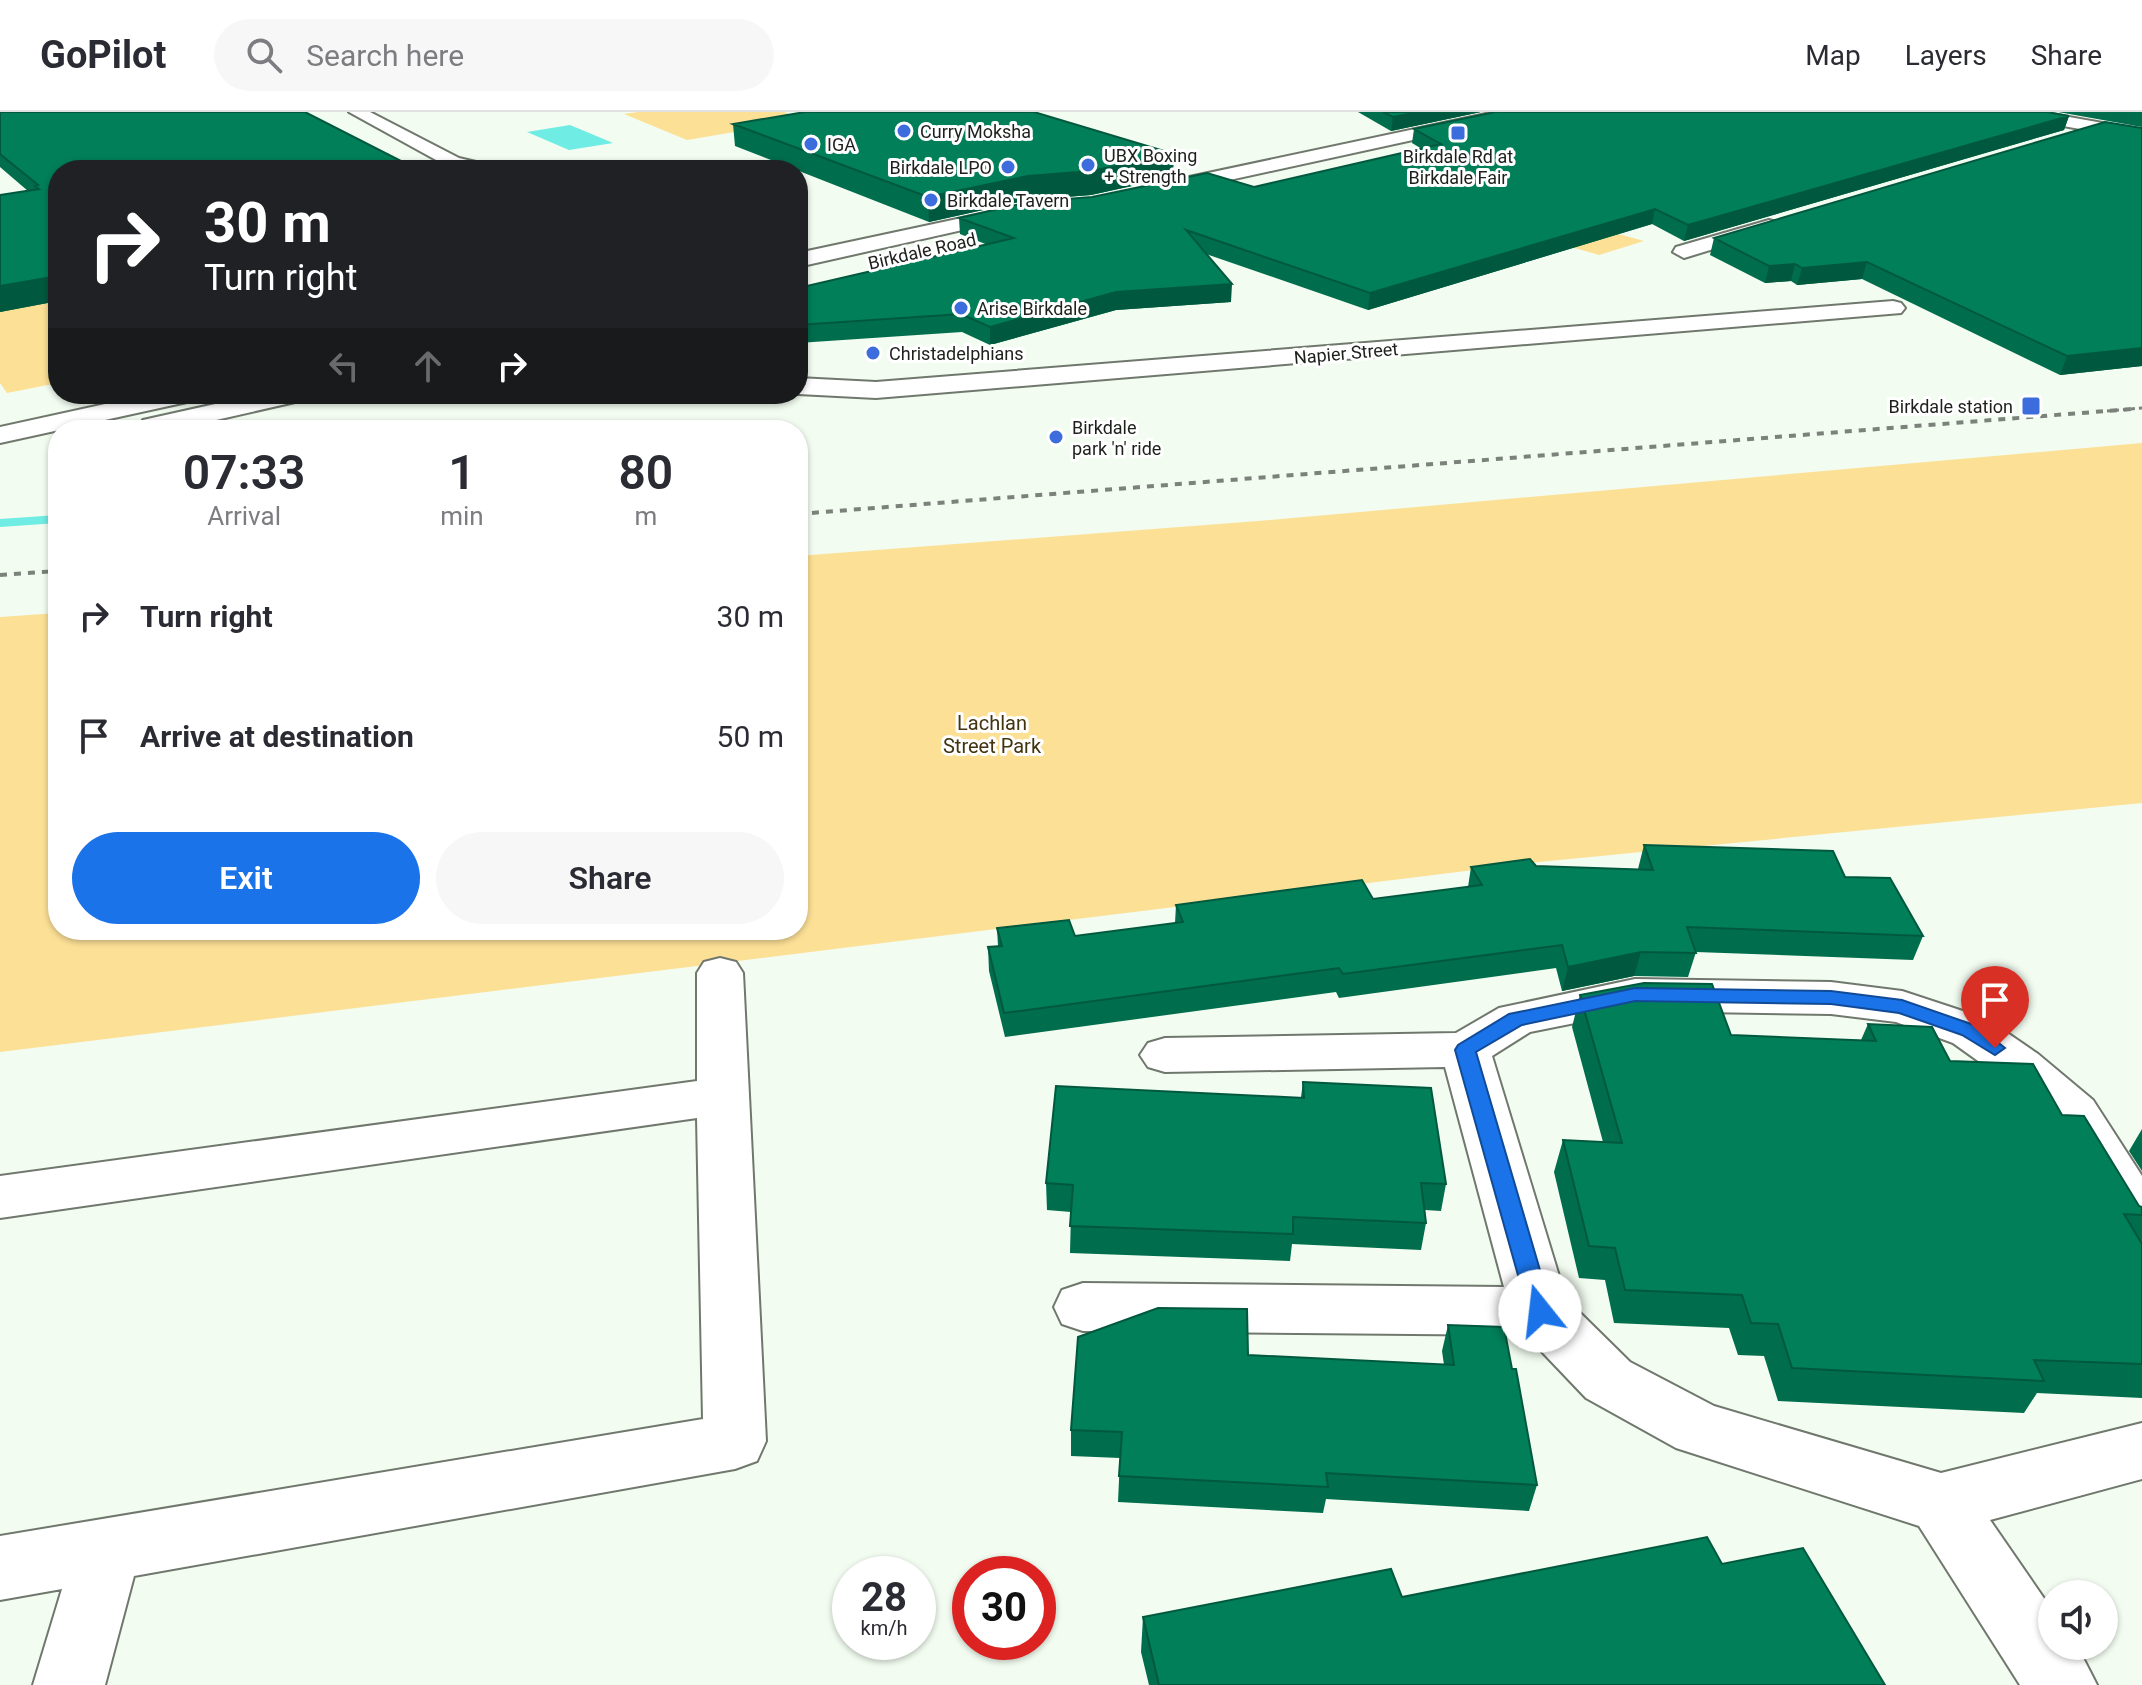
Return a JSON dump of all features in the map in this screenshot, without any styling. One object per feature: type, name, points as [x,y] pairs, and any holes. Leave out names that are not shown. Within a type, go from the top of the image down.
[{"type":"street","points":[[357,112],[446,160]]},
{"type":"street","points":[[1313,154],[1341,140],[1465,112]]},
{"type":"street","points":[[1147,192],[1518,112]]},
{"type":"street","points":[[2013,112],[2142,135]]},
{"type":"street","points":[[2053,141],[2097,128]]},
{"type":"street","name":"Birkdale Road","points":[[808,258],[1039,216],[808,278]]},
{"type":"street","points":[[1684,252],[1787,221]]},
{"type":"street","name":"Napier Street","points":[[808,386],[888,389],[1893,308]]},
{"type":"street","points":[[68,420],[141,404]]},
{"type":"street","points":[[181,420],[251,404]]},
{"type":"street","points":[[0,435],[48,424]]},
{"type":"street","points":[[0,461],[48,450]]},
{"type":"street","points":[[0,1568],[735,1441],[720,973]]},
{"type":"street","points":[[1165,1055],[1465,1050],[1516,1019],[1635,995],[1831,998],[1902,1007],[1970,1031],[2020,1066],[2075,1113],[2142,1222]]},
{"type":"street","points":[[1465,1050],[1540,1311],[1608,1380],[1698,1429],[1941,1503],[2142,1451]]},
{"type":"street","points":[[0,1197],[722,1096]]},
{"type":"street","points":[[1083,1307],[1540,1311]]},
{"type":"street","points":[[1941,1503],[2061,1685]]},
{"type":"street","points":[[69,1685],[107,1550]]},
{"type":"green space","points":[[784,112],[805,120],[687,140],[624,114]]},
{"type":"green space","points":[[1497,201],[1644,241],[1599,255],[1485,222]]},
{"type":"green space","points":[[48,294],[48,385],[7,393],[0,383],[0,303]]},
{"type":"green space","name":"Lachlan Street Park","points":[[2142,443],[2142,803],[1539,862],[0,1052],[0,617],[48,614],[48,940],[808,940],[808,555],[1258,521]]},
{"type":"water","points":[[570,125],[613,143],[569,150],[527,132]]},
{"type":"building","points":[[0,112],[305,112],[399,160],[48,160],[48,278],[0,286],[0,195],[39,189],[0,154]]},
{"type":"building","points":[[805,112],[1034,112],[1174,154],[1091,171],[1028,176],[928,197],[733,124]]},
{"type":"building","points":[[1383,112],[1418,112],[1393,117]]},
{"type":"building","points":[[1495,112],[2047,112],[2069,116],[1688,225],[1655,209],[1370,293],[1186,230],[1232,284],[1116,292],[990,327],[961,314],[808,324],[808,286],[1014,238],[959,218],[1029,202],[1092,197],[1207,173],[1254,187],[1441,144],[1414,129]]},
{"type":"building","points":[[2105,122],[2142,128],[2142,348],[2067,356],[1867,262],[1802,268],[1795,264],[1769,266],[1714,238]]},
{"type":"building","points":[[1644,845],[1833,851],[1845,877],[1890,878],[1923,936],[1687,927],[1696,953],[1641,952],[1568,967],[1562,945],[1343,974],[1339,968],[1004,1013],[988,947],[1002,946],[997,928],[1069,920],[1075,936],[1183,922],[1176,905],[1362,880],[1373,899],[1482,885],[1471,867],[1530,859],[1536,866],[1653,870]]},
{"type":"building","points":[[1644,983],[1712,984],[1731,1035],[1876,1041],[1868,1024],[1932,1027],[1950,1061],[2033,1064],[2062,1115],[2084,1116],[2142,1207],[2142,1215],[2124,1214],[2142,1244],[2142,1364],[2034,1360],[2044,1381],[1792,1368],[1778,1324],[1751,1323],[1742,1295],[1625,1290],[1615,1248],[1589,1246],[1563,1140],[1622,1143],[1580,995]]},
{"type":"building","points":[[1303,1082],[1431,1088],[1446,1184],[1421,1183],[1426,1223],[1293,1217],[1293,1234],[1070,1226],[1073,1185],[1046,1183],[1056,1086],[1304,1098]]},
{"type":"building","points":[[1158,1308],[1247,1309],[1248,1355],[1454,1365],[1448,1325],[1504,1327],[1512,1369],[1516,1369],[1537,1485],[1326,1473],[1328,1487],[1119,1476],[1122,1432],[1071,1430],[1078,1337]]},
{"type":"building","points":[[1707,1537],[1722,1564],[1803,1548],[1885,1685],[1159,1685],[1143,1617],[1391,1569],[1402,1597]]},
{"type":"waterway","points":[[0,523],[48,520]]},
{"type":"railway","points":[[2112,411],[2142,408]]},
{"type":"railway","points":[[2112,411],[2132,409]]},
{"type":"railway","points":[[2107,411],[2112,411]]},
{"type":"railway","points":[[808,513],[2112,411]]},
{"type":"railway","points":[[0,575],[48,572]]},
{"type":"place","name":"Curry Moksha","points":[[904,131]]},
{"type":"place","name":"Birkdale Rd at Birkdale Fair","points":[[1458,133]]},
{"type":"place","name":"IGA","points":[[811,144]]},
{"type":"place","name":"UBX Boxing + Strength","points":[[1088,165]]},
{"type":"place","name":"Birkdale LPO","points":[[1008,167]]},
{"type":"place","name":"Birkdale Tavern","points":[[931,200]]},
{"type":"place","name":"Arise Birkdale","points":[[961,308]]},
{"type":"place","name":"Christadelphians","points":[[873,353]]},
{"type":"place","name":"Birkdale station","points":[[2031,406]]},
{"type":"place","name":"Birkdale park 'n' ride","points":[[1056,437]]},
{"type":"route","points":[[1540,1311],[1465,1050],[1516,1019],[1635,995],[1831,998],[1902,1007],[1970,1031],[1995,1048]]}]
